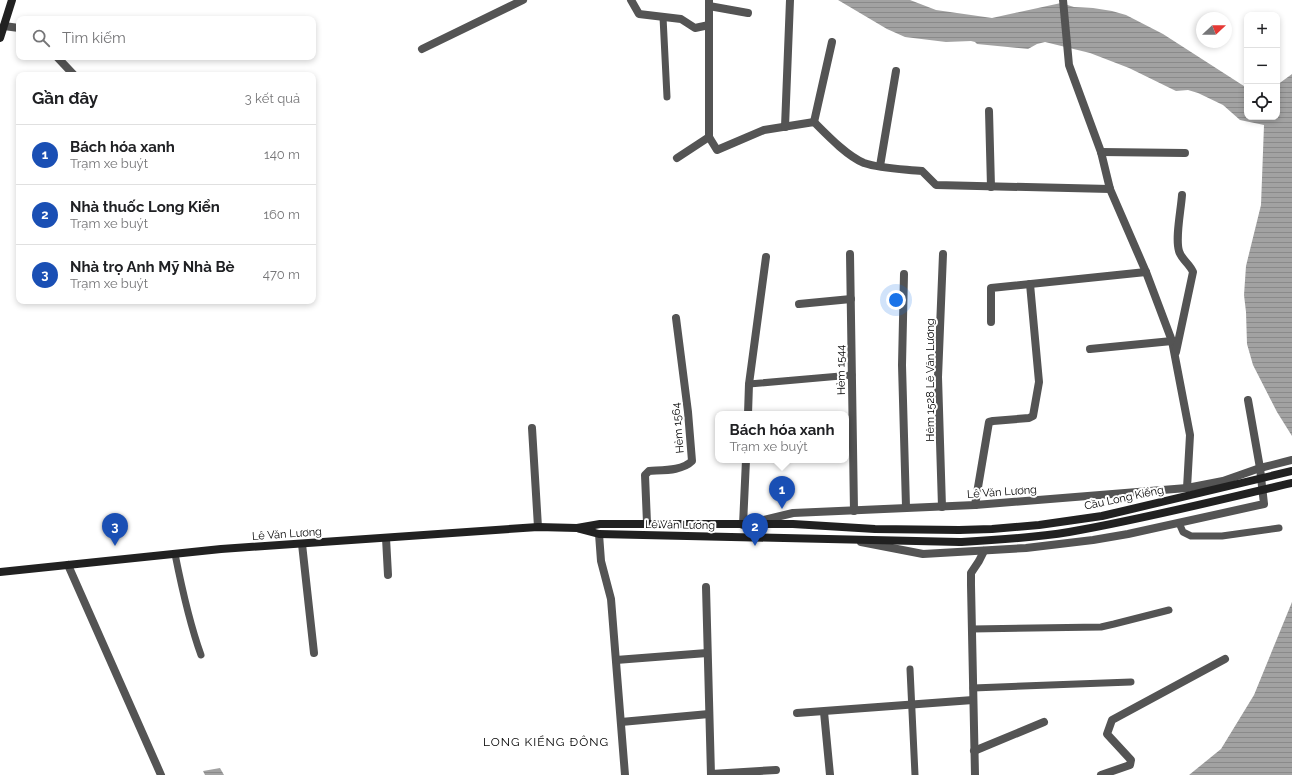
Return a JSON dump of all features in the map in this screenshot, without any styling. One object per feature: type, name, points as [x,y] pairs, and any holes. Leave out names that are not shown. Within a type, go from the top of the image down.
[{"type":"main road","points":[[0,38],[12,0]]},
{"type":"main road","name":"Cầu Long Kiểng","points":[[959,530],[1038,525],[1102,516],[1292,471]]},
{"type":"main road","name":"Cầu Long Kiểng","points":[[960,542],[1069,532],[1102,526],[1292,483]]},
{"type":"main road","name":"Lê Văn Lương","points":[[0,572],[221,549],[302,547],[538,527],[577,528],[600,524],[793,524],[875,529],[959,530]]},
{"type":"main road","name":"Lê Văn Lương","points":[[577,528],[599,534],[854,541],[960,542]]},
{"type":"street","points":[[422,49],[523,0]]},
{"type":"street","points":[[631,0],[639,14],[681,19],[695,28],[709,25]]},
{"type":"street","points":[[785,127],[790,0]]},
{"type":"street","points":[[1063,0],[1069,65],[1101,152],[1110,189],[1146,272],[1172,341],[1190,435],[1187,488]]},
{"type":"street","points":[[748,13],[709,3],[709,137],[717,150],[764,130],[814,122]]},
{"type":"street","points":[[4,26],[16,28]]},
{"type":"street","points":[[814,122],[832,42]]},
{"type":"street","points":[[60,60],[71,72]]},
{"type":"street","points":[[880,166],[896,71]]},
{"type":"street","points":[[989,111],[991,187]]},
{"type":"street","points":[[814,122],[840,147],[864,162],[880,166],[922,171],[936,185],[1110,189]]},
{"type":"street","points":[[677,158],[709,137]]},
{"type":"street","points":[[1101,152],[1185,153]]},
{"type":"street","points":[[1175,354],[1193,272],[1179,253],[1178,242],[1182,195]]},
{"type":"street","name":"Hẻm 1544","points":[[850,254],[854,511]]},
{"type":"street","name":"Hẻm 1528 Lê Văn Lương","points":[[942,507],[938,377],[943,254]]},
{"type":"street","points":[[748,411],[750,384],[766,257]]},
{"type":"street","points":[[991,322],[991,288],[1146,272]]},
{"type":"street","points":[[904,274],[902,365],[906,508]]},
{"type":"street","points":[[975,505],[989,422],[1029,418],[1033,416],[1039,382],[1030,284]]},
{"type":"street","points":[[799,304],[850,299]]},
{"type":"street","name":"Hẻm 1564","points":[[647,523],[645,475],[649,471],[687,466],[692,461],[688,412],[676,318]]},
{"type":"street","points":[[1090,348],[1172,341]]},
{"type":"street","points":[[1248,400],[1260,468]]},
{"type":"street","points":[[532,428],[538,527]]},
{"type":"street","name":"Lê Văn Lương","points":[[743,525],[793,513],[975,505],[1187,488],[1224,481],[1260,468],[1292,460]]},
{"type":"street","points":[[743,525],[746,463]]},
{"type":"street","name":"Lê Văn Lương","points":[[854,541],[923,554],[1026,548],[1086,541],[1180,523],[1264,504],[1260,468]]},
{"type":"street","points":[[599,534],[601,561],[611,599],[626,775]]},
{"type":"street","points":[[386,541],[387,572]]},
{"type":"street","points":[[302,547],[314,653]]},
{"type":"street","points":[[975,775],[971,573],[980,561],[984,551]]},
{"type":"street","points":[[68,565],[161,775]]},
{"type":"street","points":[[706,587],[711,774],[776,770]]},
{"type":"street","points":[[616,660],[707,653]]},
{"type":"street","points":[[1101,775],[1130,765],[1131,760],[1107,734],[1112,720],[1225,659]]},
{"type":"street","points":[[797,714],[973,700]]},
{"type":"street","points":[[824,712],[830,775]]},
{"type":"street","points":[[621,722],[709,714]]},
{"type":"street","points":[[974,751],[1044,722]]},
{"type":"lane","points":[[663,17],[667,97]]},
{"type":"lane","points":[[750,384],[852,375]]},
{"type":"lane","points":[[1180,523],[1182,532],[1191,536],[1222,536],[1279,528]]},
{"type":"lane","points":[[175,554],[191,628],[200,655]]},
{"type":"lane","points":[[972,629],[1107,626],[1169,610]]},
{"type":"lane","points":[[910,669],[915,775]]},
{"type":"lane","points":[[973,688],[1131,682]]},
{"type":"shaded area","points":[[838,0],[910,0],[936,10],[992,18],[1061,3],[1074,7],[1093,8],[1126,15],[1163,34],[1244,86],[1244,120],[1280,120],[1280,83],[1292,74],[1292,436],[1277,412],[1253,365],[1247,344],[1244,295],[1246,266],[1261,205],[1264,125],[1240,120],[1223,105],[1198,93],[1188,90],[1176,91],[1129,68],[1090,53],[1045,42],[1028,49],[977,44],[971,41],[946,42],[905,37],[887,29]]},
{"type":"shaded area","points":[[1292,602],[1292,775],[1189,775],[1221,749],[1254,695]]},
{"type":"shaded area","points":[[220,768],[224,775],[205,775],[203,771]]},
{"type":"place","name":"Bách hóa xanh","points":[[782,509]]},
{"type":"place","name":"Nhà trọ Anh Mỹ Nhà Bè","points":[[115,546]]},
{"type":"place","name":"Nhà thuốc Long Kiển","points":[[755,546]]},
{"type":"district","name":"LONG KIỂNG ĐÔNG","points":[[546,742]]}]
